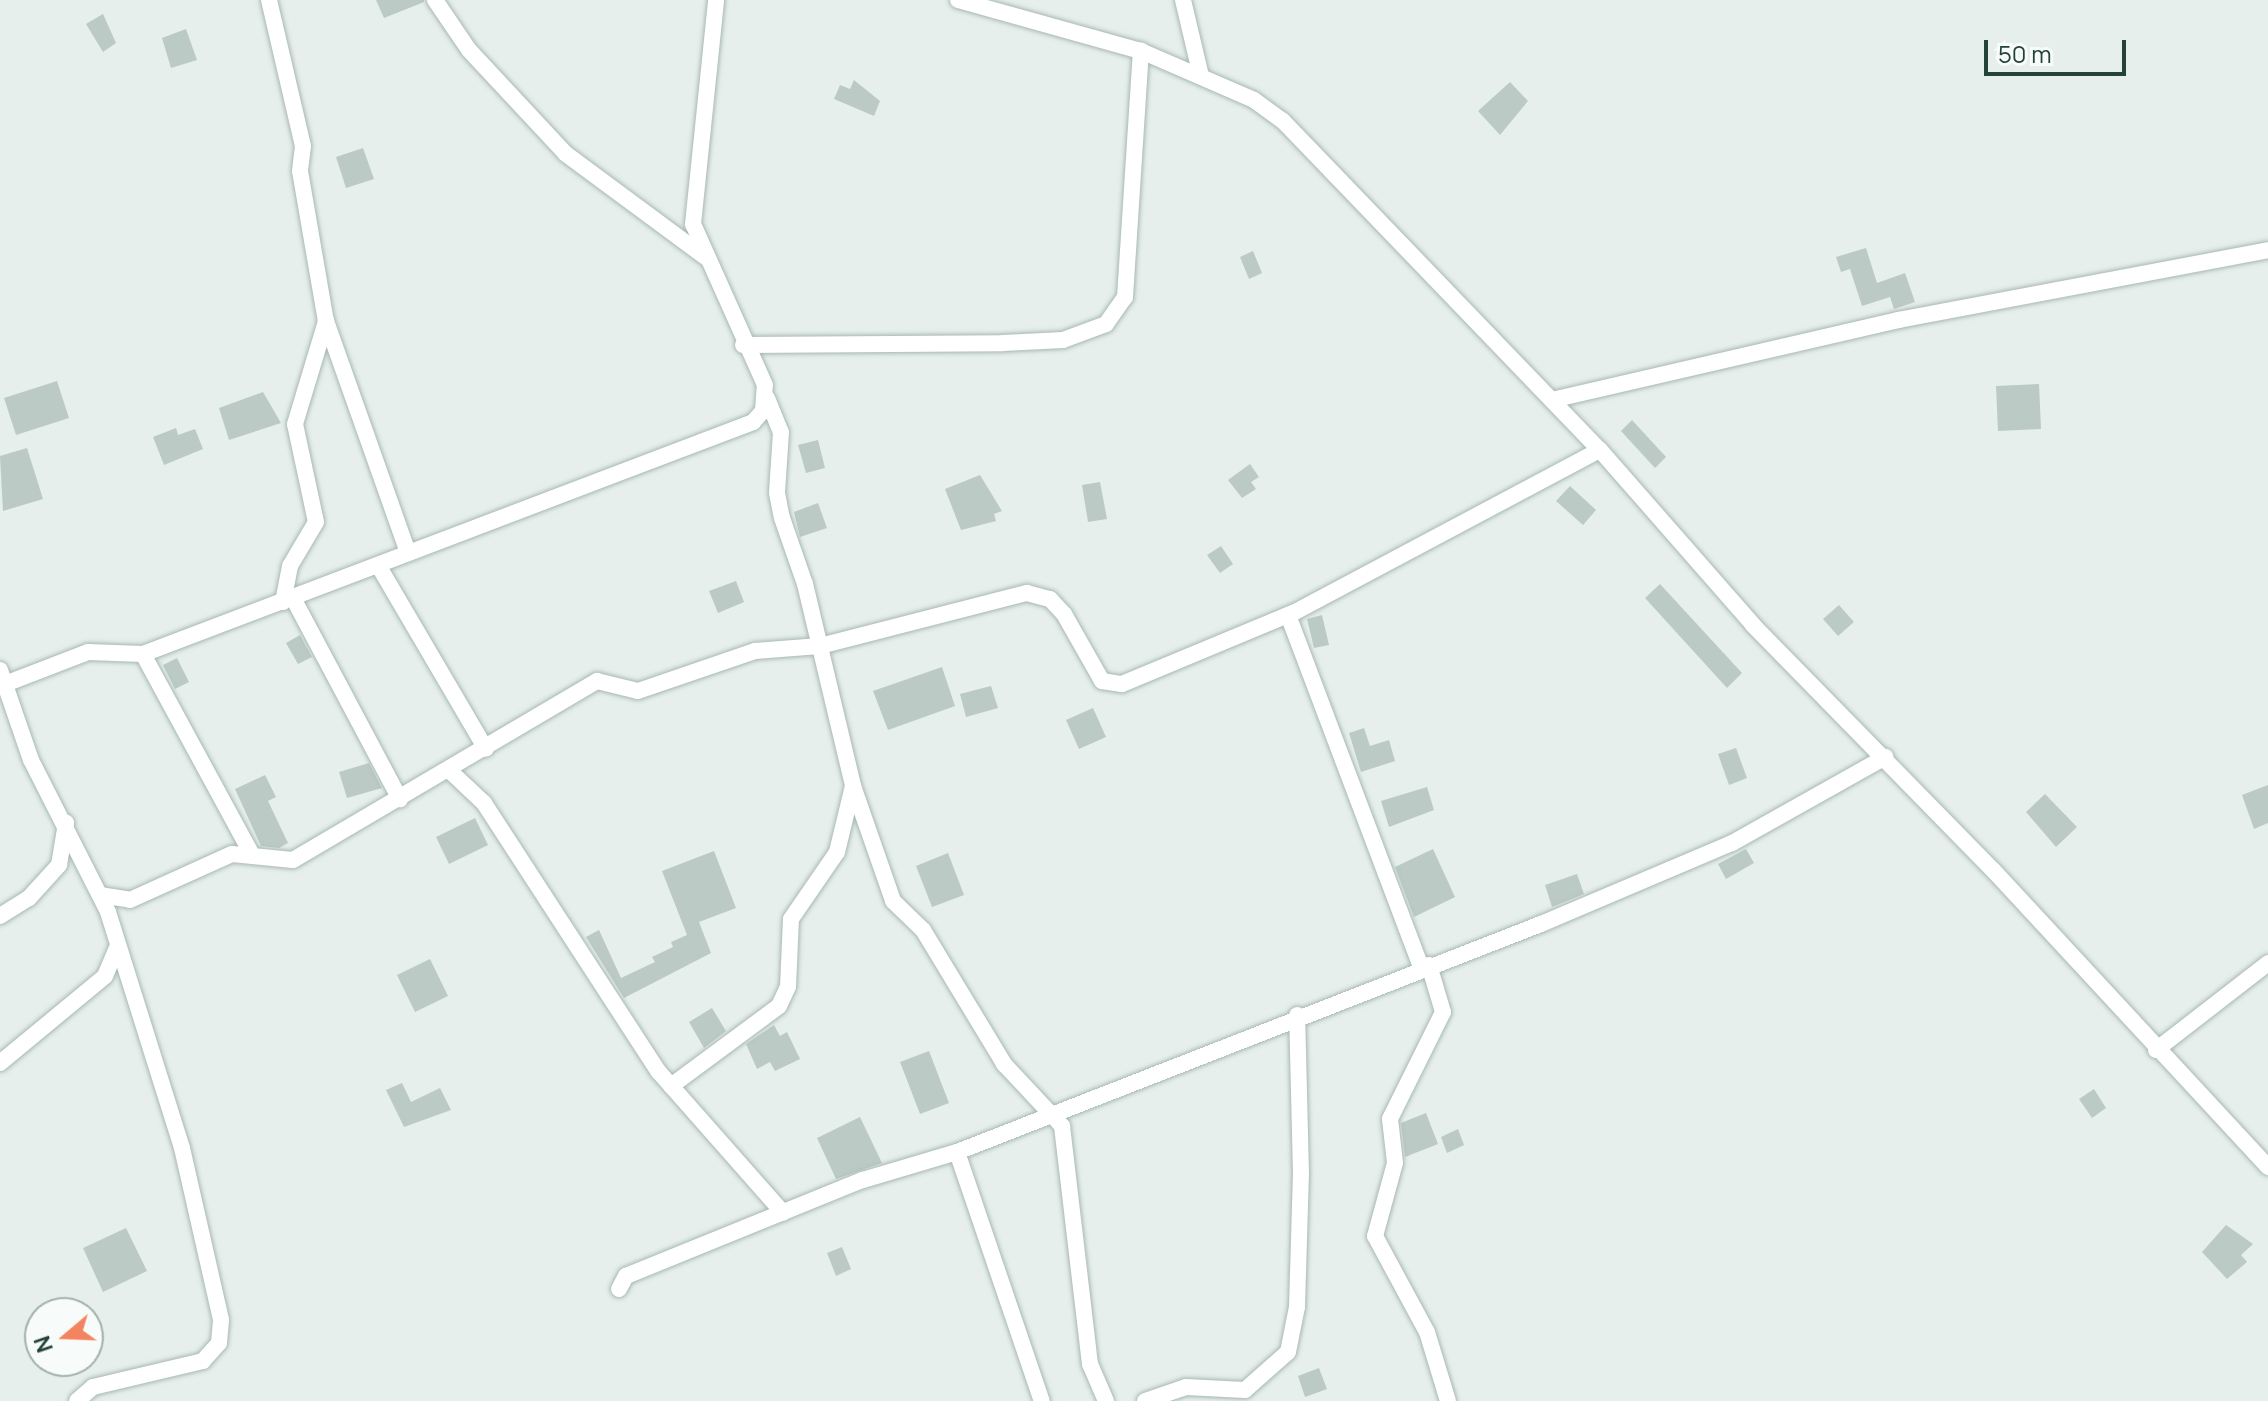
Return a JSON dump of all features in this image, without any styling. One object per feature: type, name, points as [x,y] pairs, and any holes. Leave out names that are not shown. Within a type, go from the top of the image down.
[{"type":"street","points":[[269,0],[303,146],[300,171],[326,321],[408,552]]},
{"type":"street","points":[[435,0],[497,83],[566,154],[706,258]]},
{"type":"street","points":[[716,0],[693,207],[706,258],[781,432],[779,505],[820,646],[853,786],[893,901],[923,930],[1004,1064],[1053,1110],[1068,1148],[1090,1364],[1106,1401]]},
{"type":"street","points":[[958,0],[1141,51],[1201,76],[1283,121],[1600,450],[1753,625],[1885,757],[2268,1167]]},
{"type":"street","points":[[1183,0],[1201,76]]},
{"type":"street","points":[[743,345],[1063,340],[1106,324],[1125,297],[1141,51]]},
{"type":"street","points":[[1552,400],[1899,320],[2268,250]]},
{"type":"street","points":[[326,321],[295,424],[316,522],[290,566],[288,600],[400,799]]},
{"type":"street","points":[[77,1401],[93,1387],[203,1361],[219,1343],[221,1320],[182,1148],[118,944],[100,895],[66,823],[31,760],[2,677],[88,652],[143,654],[743,428],[763,411],[767,398]]},
{"type":"street","points":[[100,895],[130,900],[206,862],[252,855],[293,860],[451,772],[585,685],[606,681],[638,691],[755,651],[820,646],[1027,593],[1050,599],[1102,681],[1122,684],[1288,615],[1600,450]]},
{"type":"street","points":[[378,565],[486,749]]},
{"type":"street","points":[[1288,615],[1443,1012],[1390,1119],[1395,1163],[1375,1236],[1427,1332],[1448,1401]]},
{"type":"street","points":[[143,654],[252,855]]},
{"type":"street","points":[[619,1289],[626,1276],[783,1213],[957,1152],[1053,1110],[1732,843],[1885,757]]},
{"type":"street","points":[[451,772],[491,814],[671,1086],[783,1213]]},
{"type":"street","points":[[671,1086],[779,1006],[788,987],[791,919],[837,852],[853,786]]},
{"type":"street","points":[[0,916],[29,898],[59,865],[66,823]]},
{"type":"street","points":[[0,1063],[105,976],[118,944]]},
{"type":"street","points":[[2156,1050],[2268,963]]},
{"type":"street","points":[[1145,1401],[1186,1387],[1245,1390],[1288,1352],[1297,1307],[1300,1204],[1297,1015]]},
{"type":"street","points":[[957,1152],[1042,1401]]},
{"type":"building","points":[[376,0],[424,0],[424,2],[384,18]]},
{"type":"building","points":[[103,14],[116,43],[103,52],[86,24]]},
{"type":"building","points":[[186,29],[197,60],[171,68],[162,38]]},
{"type":"building","points":[[854,80],[880,101],[874,116],[834,99],[840,85],[850,89]]},
{"type":"building","points":[[1510,82],[1528,101],[1500,135],[1478,111]]},
{"type":"building","points":[[363,148],[374,179],[346,188],[336,157]]},
{"type":"building","points":[[1866,248],[1877,283],[1905,273],[1915,302],[1894,309],[1890,297],[1862,306],[1850,269],[1841,272],[1836,257]]},
{"type":"building","points":[[1253,251],[1262,273],[1249,279],[1240,257]]},
{"type":"building","points":[[57,381],[69,418],[16,435],[4,398]]},
{"type":"building","points":[[2039,384],[2041,429],[1998,431],[1996,386]]},
{"type":"building","points":[[263,392],[281,423],[229,440],[219,408]]},
{"type":"building","points":[[1632,420],[1666,457],[1655,468],[1621,431]]},
{"type":"building","points":[[176,428],[178,435],[195,429],[203,449],[164,465],[153,437]]},
{"type":"building","points":[[818,440],[825,468],[806,473],[798,445]]},
{"type":"building","points":[[27,448],[43,499],[3,511],[0,456]]},
{"type":"building","points":[[1250,464],[1259,477],[1251,482],[1256,489],[1242,498],[1228,480]]},
{"type":"building","points":[[980,475],[1002,511],[994,514],[996,521],[961,530],[945,489]]},
{"type":"building","points":[[1100,482],[1107,519],[1088,522],[1082,485]]},
{"type":"building","points":[[1570,486],[1596,510],[1583,525],[1556,501]]},
{"type":"building","points":[[818,503],[827,528],[800,537],[794,512]]},
{"type":"building","points":[[1221,546],[1233,564],[1220,573],[1207,555]]},
{"type":"building","points":[[736,581],[744,602],[718,613],[709,591]]},
{"type":"building","points":[[1660,584],[1742,673],[1727,688],[1645,598]]},
{"type":"building","points":[[1839,605],[1854,622],[1838,636],[1823,619]]},
{"type":"building","points":[[1322,615],[1329,645],[1314,648],[1307,619]]},
{"type":"building","points":[[300,635],[312,657],[298,664],[286,643]]},
{"type":"building","points":[[177,658],[189,682],[175,689],[163,665]]},
{"type":"building","points":[[942,667],[955,706],[888,730],[873,691]]},
{"type":"building","points":[[991,686],[998,708],[966,717],[960,694]]},
{"type":"building","points":[[1093,708],[1106,737],[1079,749],[1066,720]]},
{"type":"building","points":[[1364,728],[1370,746],[1389,740],[1395,761],[1361,772],[1349,733]]},
{"type":"building","points":[[1736,748],[1747,778],[1729,785],[1718,754]]},
{"type":"building","points":[[369,763],[382,788],[347,798],[339,772]]},
{"type":"building","points":[[265,775],[276,797],[268,801],[288,843],[279,848],[261,846],[235,789]]},
{"type":"building","points":[[2268,785],[2268,823],[2254,829],[2242,795]]},
{"type":"building","points":[[1427,787],[1434,810],[1389,827],[1381,801]]},
{"type":"building","points":[[2045,794],[2077,827],[2056,847],[2026,812]]},
{"type":"building","points":[[475,818],[488,845],[449,864],[436,837]]},
{"type":"building","points":[[1433,849],[1455,897],[1414,917],[1395,867]]},
{"type":"building","points":[[1746,849],[1754,863],[1726,879],[1718,864]]},
{"type":"building","points":[[714,851],[736,908],[699,922],[711,953],[624,998],[586,937],[599,930],[621,978],[655,962],[652,957],[673,947],[671,942],[687,935],[662,871]]},
{"type":"building","points":[[948,853],[964,895],[932,907],[916,866]]},
{"type":"building","points":[[1577,874],[1584,894],[1552,907],[1545,885]]},
{"type":"building","points":[[430,959],[448,996],[415,1012],[397,975]]},
{"type":"building","points":[[712,1008],[726,1031],[704,1048],[689,1022]]},
{"type":"building","points":[[774,1025],[780,1036],[787,1032],[800,1059],[775,1071],[770,1062],[757,1069],[746,1044]]},
{"type":"building","points":[[929,1051],[949,1103],[920,1114],[900,1062]]},
{"type":"building","points":[[402,1083],[411,1102],[440,1088],[451,1110],[404,1127],[386,1090]]},
{"type":"building","points":[[2094,1089],[2106,1108],[2092,1118],[2079,1099]]},
{"type":"building","points":[[1426,1113],[1438,1144],[1405,1157],[1401,1123]]},
{"type":"building","points":[[860,1117],[882,1163],[836,1179],[817,1138]]},
{"type":"building","points":[[1458,1129],[1464,1145],[1447,1153],[1441,1137]]},
{"type":"building","points":[[2226,1225],[2253,1244],[2241,1255],[2247,1262],[2227,1279],[2202,1252]]},
{"type":"building","points":[[126,1228],[147,1271],[103,1292],[83,1248]]},
{"type":"building","points":[[842,1247],[851,1269],[836,1276],[827,1253]]},
{"type":"building","points":[[1319,1368],[1327,1389],[1305,1397],[1298,1376]]}]
